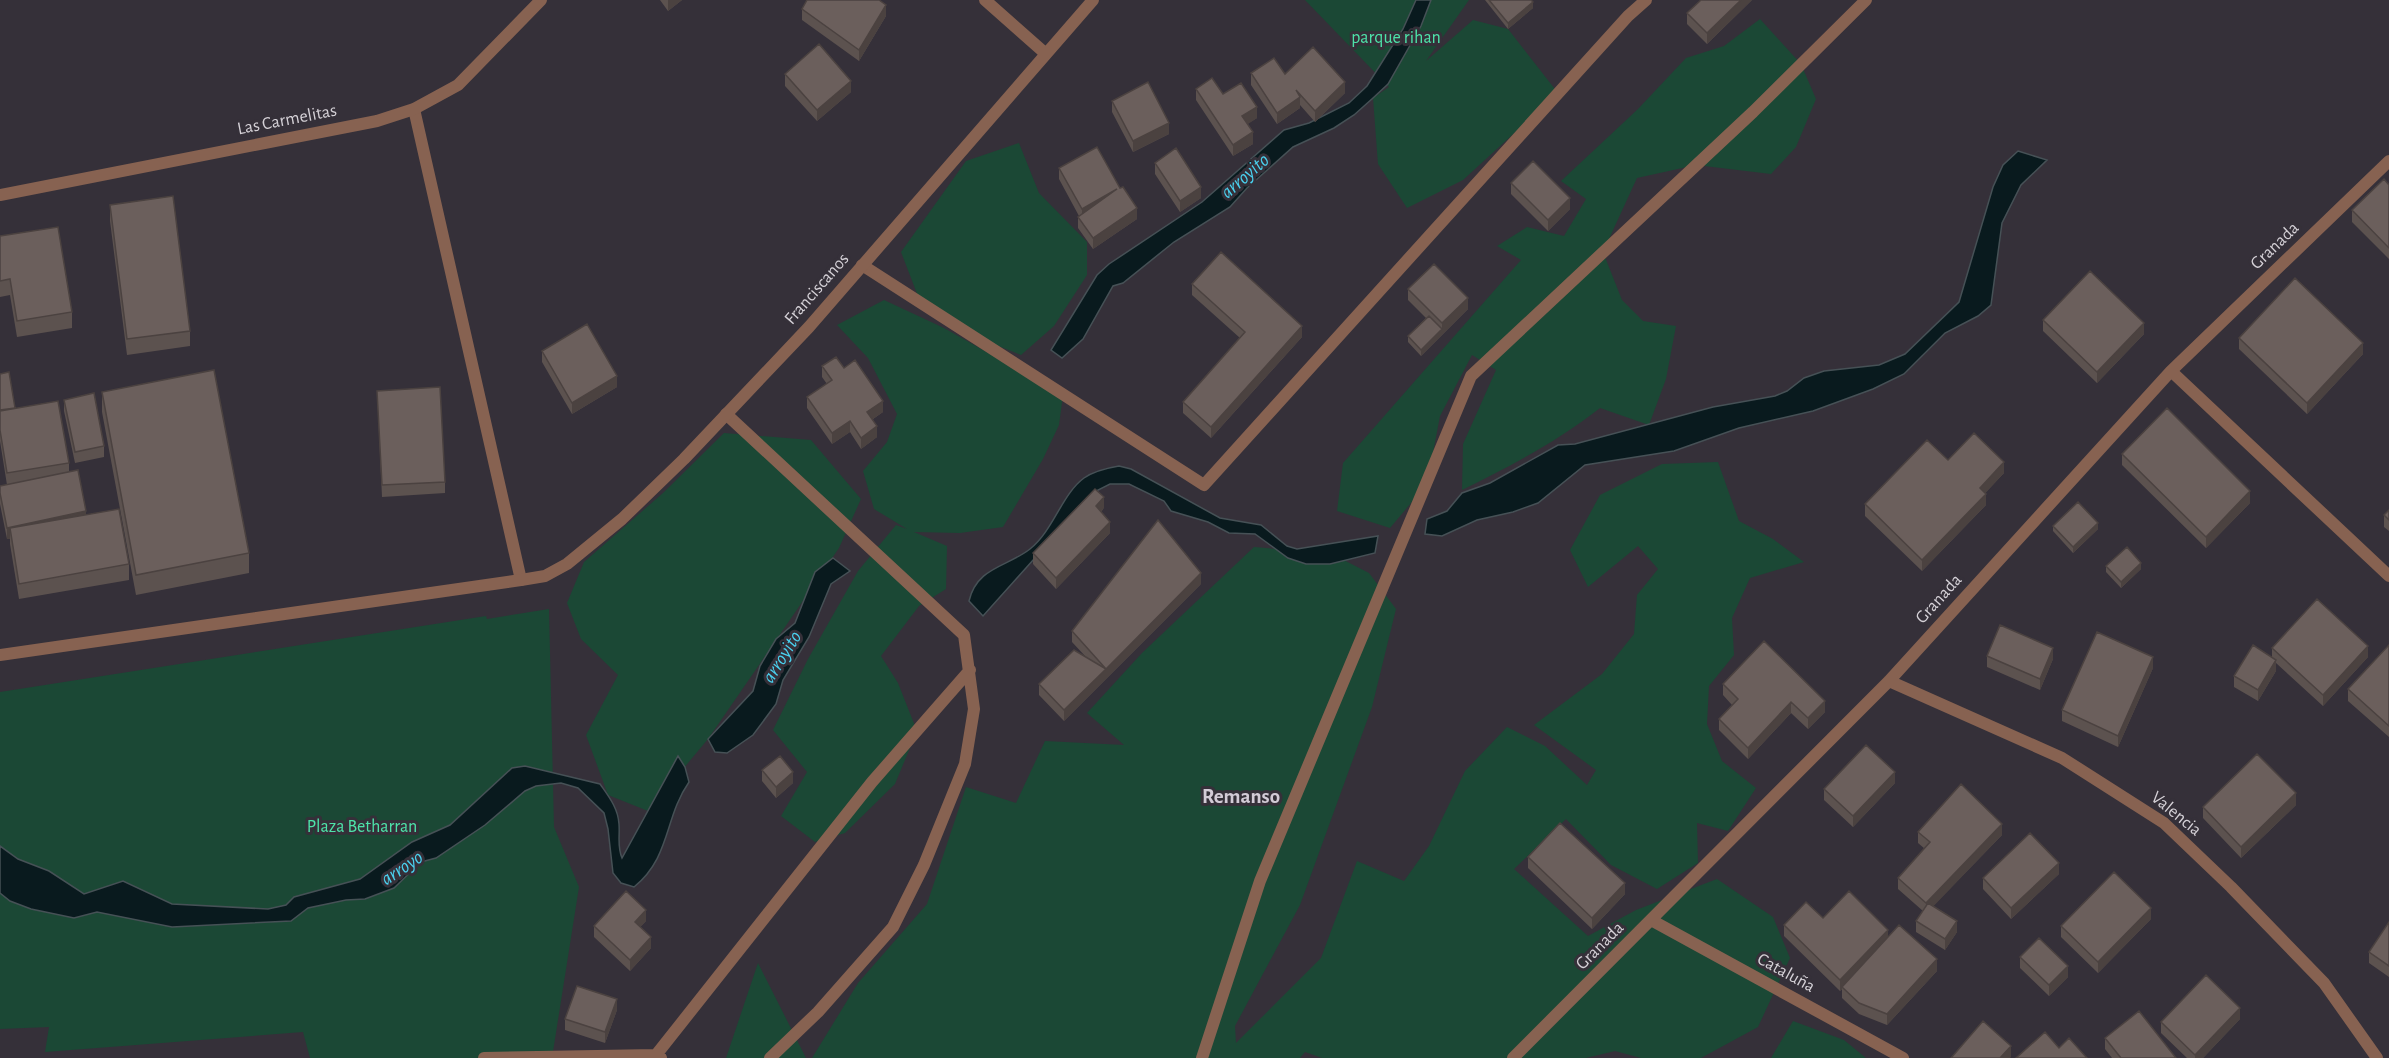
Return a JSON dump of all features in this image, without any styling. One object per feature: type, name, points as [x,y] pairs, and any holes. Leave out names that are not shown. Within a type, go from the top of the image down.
[{"type":"street","name":"Las Carmelitas","points":[[0,195],[377,121],[414,110],[458,86],[541,0]]},
{"type":"street","points":[[985,0],[1046,54]]},
{"type":"street","name":"Franciscanos","points":[[0,655],[521,580],[544,576],[567,564],[622,519],[809,327],[1093,0]]},
{"type":"street","points":[[862,266],[1204,485],[1628,16],[1646,0]]},
{"type":"street","points":[[1202,1058],[1260,882],[1471,376],[1753,112],[1866,0]]},
{"type":"street","points":[[414,110],[521,580]]},
{"type":"street","name":"Granada","points":[[1514,1058],[1889,681],[2171,371],[2389,161]]},
{"type":"street","points":[[2171,371],[2389,576]]},
{"type":"street","points":[[726,414],[964,635],[974,709],[964,764],[924,865],[893,927],[818,1012],[770,1058]]},
{"type":"street","points":[[484,1058],[659,1056],[872,782],[970,670]]},
{"type":"street","name":"Valencia","points":[[1889,681],[2062,759],[2164,823],[2231,887],[2324,983],[2377,1058]]},
{"type":"street","name":"Cataluña","points":[[1652,920],[1903,1058]]},
{"type":"green space","name":"parque rihan","points":[[1305,0],[1469,0],[1426,61],[1473,20],[1508,29],[1558,93],[1463,180],[1407,208],[1378,164],[1373,98],[1389,87]]},
{"type":"green space","points":[[1760,19],[1801,64],[1816,99],[1796,147],[1771,174],[1696,165],[1637,178],[1603,252],[1622,300],[1643,321],[1676,326],[1666,379],[1649,425],[1600,408],[1550,443],[1462,490],[1463,444],[1496,370],[1472,355],[1440,416],[1427,484],[1390,528],[1337,511],[1343,463],[1521,260],[1497,246],[1527,227],[1564,236],[1586,199],[1561,181],[1638,109],[1686,58],[1724,46]]},
{"type":"green space","points":[[1019,143],[1039,193],[1087,242],[1087,275],[1054,326],[1021,355],[968,334],[921,304],[901,252],[966,161]]},
{"type":"green space","points":[[884,300],[944,328],[1063,395],[1059,425],[1043,459],[1003,527],[960,533],[914,532],[947,546],[946,589],[919,606],[881,656],[898,683],[917,731],[895,784],[845,833],[815,842],[781,816],[807,772],[773,730],[808,659],[858,571],[896,525],[907,529],[874,509],[863,471],[887,442],[897,414],[868,358],[837,325]]},
{"type":"green space","points":[[724,433],[811,440],[861,499],[839,548],[708,739],[648,811],[608,795],[586,735],[618,675],[581,639],[567,603],[584,562],[663,493]]},
{"type":"green space","points":[[1718,462],[1739,521],[1773,539],[1804,562],[1750,578],[1732,618],[1734,655],[1709,686],[1707,724],[1722,761],[1756,788],[1728,831],[1697,823],[1698,863],[1657,889],[1611,865],[1566,819],[1514,869],[1588,936],[1636,910],[1717,879],[1773,917],[1790,958],[1758,1027],[1701,1058],[1641,1058],[1615,1051],[1586,1058],[1322,1058],[1305,1052],[1300,1058],[812,1058],[858,983],[927,904],[966,787],[1016,803],[1045,741],[1124,745],[1087,713],[1142,653],[1254,547],[1332,554],[1369,573],[1396,609],[1372,707],[1300,905],[1235,1026],[1236,1043],[1321,958],[1357,861],[1404,881],[1429,846],[1465,771],[1507,727],[1545,746],[1587,785],[1596,770],[1534,725],[1602,674],[1634,634],[1637,595],[1658,569],[1638,546],[1588,587],[1570,550],[1600,495],[1662,464]]},
{"type":"green space","name":"Plaza Betharran","points":[[549,609],[554,827],[579,887],[552,1058],[310,1058],[303,1032],[45,1052],[49,1027],[0,1029],[0,692],[486,616],[487,619]]},
{"type":"green space","points":[[758,963],[806,1058],[726,1058]]},
{"type":"green space","points":[[1793,1021],[1844,1040],[1866,1058],[1771,1058]]},
{"type":"water","name":"arroyito","points":[[1416,0],[1431,0],[1421,26],[1388,84],[1354,115],[1334,128],[1293,147],[1247,188],[1230,207],[1174,242],[1123,283],[1113,286],[1083,339],[1062,358],[1051,350],[1097,275],[1109,264],[1202,202],[1284,130],[1309,123],[1349,103],[1367,86],[1403,29]]},
{"type":"water","points":[[2018,151],[2047,160],[2021,185],[2002,223],[1991,305],[1978,316],[1945,333],[1904,374],[1873,389],[1813,411],[1739,428],[1674,451],[1585,465],[1538,503],[1513,512],[1477,520],[1442,536],[1425,534],[1427,519],[1447,511],[1462,493],[1490,483],[1558,445],[1575,444],[1713,407],[1775,396],[1787,391],[1804,378],[1824,371],[1879,365],[1905,354],[1959,302],[1993,187],[2003,165]]},
{"type":"water","points":[[1119,466],[1131,469],[1220,518],[1261,525],[1287,546],[1297,549],[1378,536],[1375,553],[1330,564],[1306,564],[1288,558],[1255,534],[1229,533],[1208,522],[1171,511],[1164,501],[1129,484],[1110,484],[1094,492],[983,616],[969,601],[979,581],[986,574],[1030,549],[1045,533],[1070,493],[1084,478],[1092,473]]},
{"type":"water","name":"arroyito","points":[[833,558],[850,571],[831,584],[809,637],[783,680],[776,704],[753,735],[727,753],[715,752],[708,739],[753,691],[760,666],[776,639],[795,623],[815,572]]},
{"type":"water","name":"arroyo","points":[[678,756],[685,767],[689,782],[675,809],[655,863],[634,887],[621,883],[613,873],[604,813],[578,788],[561,783],[536,786],[525,791],[485,825],[436,858],[421,862],[394,888],[365,899],[346,900],[308,908],[291,921],[172,927],[97,912],[74,918],[31,909],[10,901],[0,893],[0,846],[18,859],[49,871],[84,894],[123,881],[172,904],[268,909],[286,905],[294,897],[360,879],[412,842],[450,825],[512,768],[525,766],[600,784],[617,813],[622,858]]},
{"type":"building","points":[[807,0],[879,0],[886,5],[859,50],[802,9]]},
{"type":"building","points":[[1489,0],[1531,0],[1533,2],[1508,23]]},
{"type":"building","points":[[1701,0],[1741,0],[1707,33],[1687,13]]},
{"type":"building","points":[[819,44],[851,81],[817,110],[785,74]]},
{"type":"building","points":[[1313,47],[1345,82],[1315,111],[1296,90],[1300,97],[1277,113],[1251,73],[1274,58],[1285,74]]},
{"type":"building","points":[[1212,78],[1223,94],[1241,83],[1257,107],[1242,116],[1253,132],[1233,145],[1196,89]]},
{"type":"building","points":[[1148,82],[1169,123],[1133,141],[1112,101]]},
{"type":"building","points":[[1097,147],[1120,188],[1123,187],[1137,208],[1093,238],[1078,217],[1117,189],[1082,209],[1059,168]]},
{"type":"building","points":[[1176,148],[1201,187],[1180,201],[1155,163]]},
{"type":"building","points":[[1533,161],[1570,198],[1548,220],[1511,183]]},
{"type":"building","points":[[2384,179],[2389,185],[2389,248],[2352,210]]},
{"type":"building","points":[[173,196],[190,331],[127,339],[110,205]]},
{"type":"building","points":[[58,227],[72,312],[17,321],[10,279],[0,281],[0,236]]},
{"type":"building","points":[[1221,252],[1302,326],[1211,427],[1183,402],[1245,332],[1192,284]]},
{"type":"building","points":[[1434,264],[1468,298],[1442,323],[1408,289]]},
{"type":"building","points":[[2090,271],[2144,323],[2097,372],[2043,320]]},
{"type":"building","points":[[2295,278],[2363,343],[2307,403],[2239,338]]},
{"type":"building","points":[[1429,316],[1442,329],[1421,350],[1408,336]]},
{"type":"building","points":[[587,324],[617,376],[572,403],[542,351]]},
{"type":"building","points":[[836,357],[844,368],[855,360],[883,401],[867,412],[877,426],[861,438],[850,421],[832,433],[807,397],[832,380],[822,366]]},
{"type":"building","points":[[214,370],[249,553],[136,575],[102,392]]},
{"type":"building","points":[[9,372],[15,408],[0,410],[0,374]]},
{"type":"building","points":[[440,387],[445,482],[382,485],[377,391]]},
{"type":"building","points":[[94,393],[104,446],[75,452],[64,400]]},
{"type":"building","points":[[58,401],[69,463],[7,473],[0,430],[0,411]]},
{"type":"building","points":[[2167,408],[2250,491],[2206,537],[2122,454]]},
{"type":"building","points":[[1974,433],[2004,462],[1980,488],[1986,494],[1922,560],[1865,504],[1927,440],[1948,460]]},
{"type":"building","points":[[78,470],[86,511],[7,528],[0,486]]},
{"type":"building","points":[[1095,489],[1104,497],[1096,506],[1110,522],[1056,578],[1033,553]]},
{"type":"building","points":[[2078,502],[2098,523],[2073,547],[2053,526]]},
{"type":"building","points":[[119,509],[129,564],[19,584],[10,528]]},
{"type":"building","points":[[2389,510],[2389,520],[2384,515]]},
{"type":"building","points":[[1158,520],[1201,573],[1106,669],[1072,631]]},
{"type":"building","points":[[2127,547],[2141,563],[2121,582],[2106,566]]},
{"type":"building","points":[[2317,599],[2368,646],[2323,695],[2272,648]]},
{"type":"building","points":[[2000,625],[2053,648],[2040,679],[1987,656]]},
{"type":"building","points":[[2097,632],[2153,657],[2118,736],[2062,710]]},
{"type":"building","points":[[1764,641],[1825,701],[1808,718],[1791,702],[1748,748],[1719,719],[1738,699],[1723,684]]},
{"type":"building","points":[[2253,645],[2276,660],[2258,690],[2234,676]]},
{"type":"building","points":[[2389,645],[2389,726],[2348,689]]},
{"type":"building","points":[[1074,650],[1106,669],[1064,710],[1039,684]]},
{"type":"building","points":[[1866,745],[1895,772],[1853,816],[1824,789]]},
{"type":"building","points":[[2257,754],[2296,793],[2241,847],[2203,807]]},
{"type":"building","points":[[780,756],[793,772],[776,787],[762,770]]},
{"type":"building","points":[[1961,784],[2002,824],[1926,903],[1898,878],[1930,842],[1918,832]]},
{"type":"building","points":[[1560,823],[1625,883],[1592,918],[1528,857]]},
{"type":"building","points":[[2030,833],[2059,863],[2011,908],[1983,878]]},
{"type":"building","points":[[2114,872],[2151,908],[2098,962],[2061,926]]},
{"type":"building","points":[[626,891],[646,910],[635,922],[651,937],[630,960],[594,926]]},
{"type":"building","points":[[1849,891],[1888,930],[1840,980],[1784,925],[1806,902],[1823,918]]},
{"type":"building","points":[[1928,903],[1957,921],[1945,939],[1916,921]]},
{"type":"building","points":[[2389,922],[2389,966],[2369,952]]},
{"type":"building","points":[[1899,925],[1937,959],[1887,1014],[1859,1003],[1842,987]]},
{"type":"building","points":[[2039,938],[2068,966],[2049,985],[2020,957]]},
{"type":"building","points":[[2206,975],[2240,1008],[2195,1055],[2161,1022]]},
{"type":"building","points":[[577,986],[617,999],[605,1032],[565,1019]]},
{"type":"building","points":[[2139,1011],[2176,1058],[2121,1058],[2105,1038]]},
{"type":"building","points":[[1983,1021],[2011,1046],[2000,1058],[1951,1058]]},
{"type":"building","points":[[2045,1032],[2059,1048],[2069,1038],[2087,1058],[2016,1058]]},
{"type":"district","name":"Remanso","points":[[1241,796]]}]
